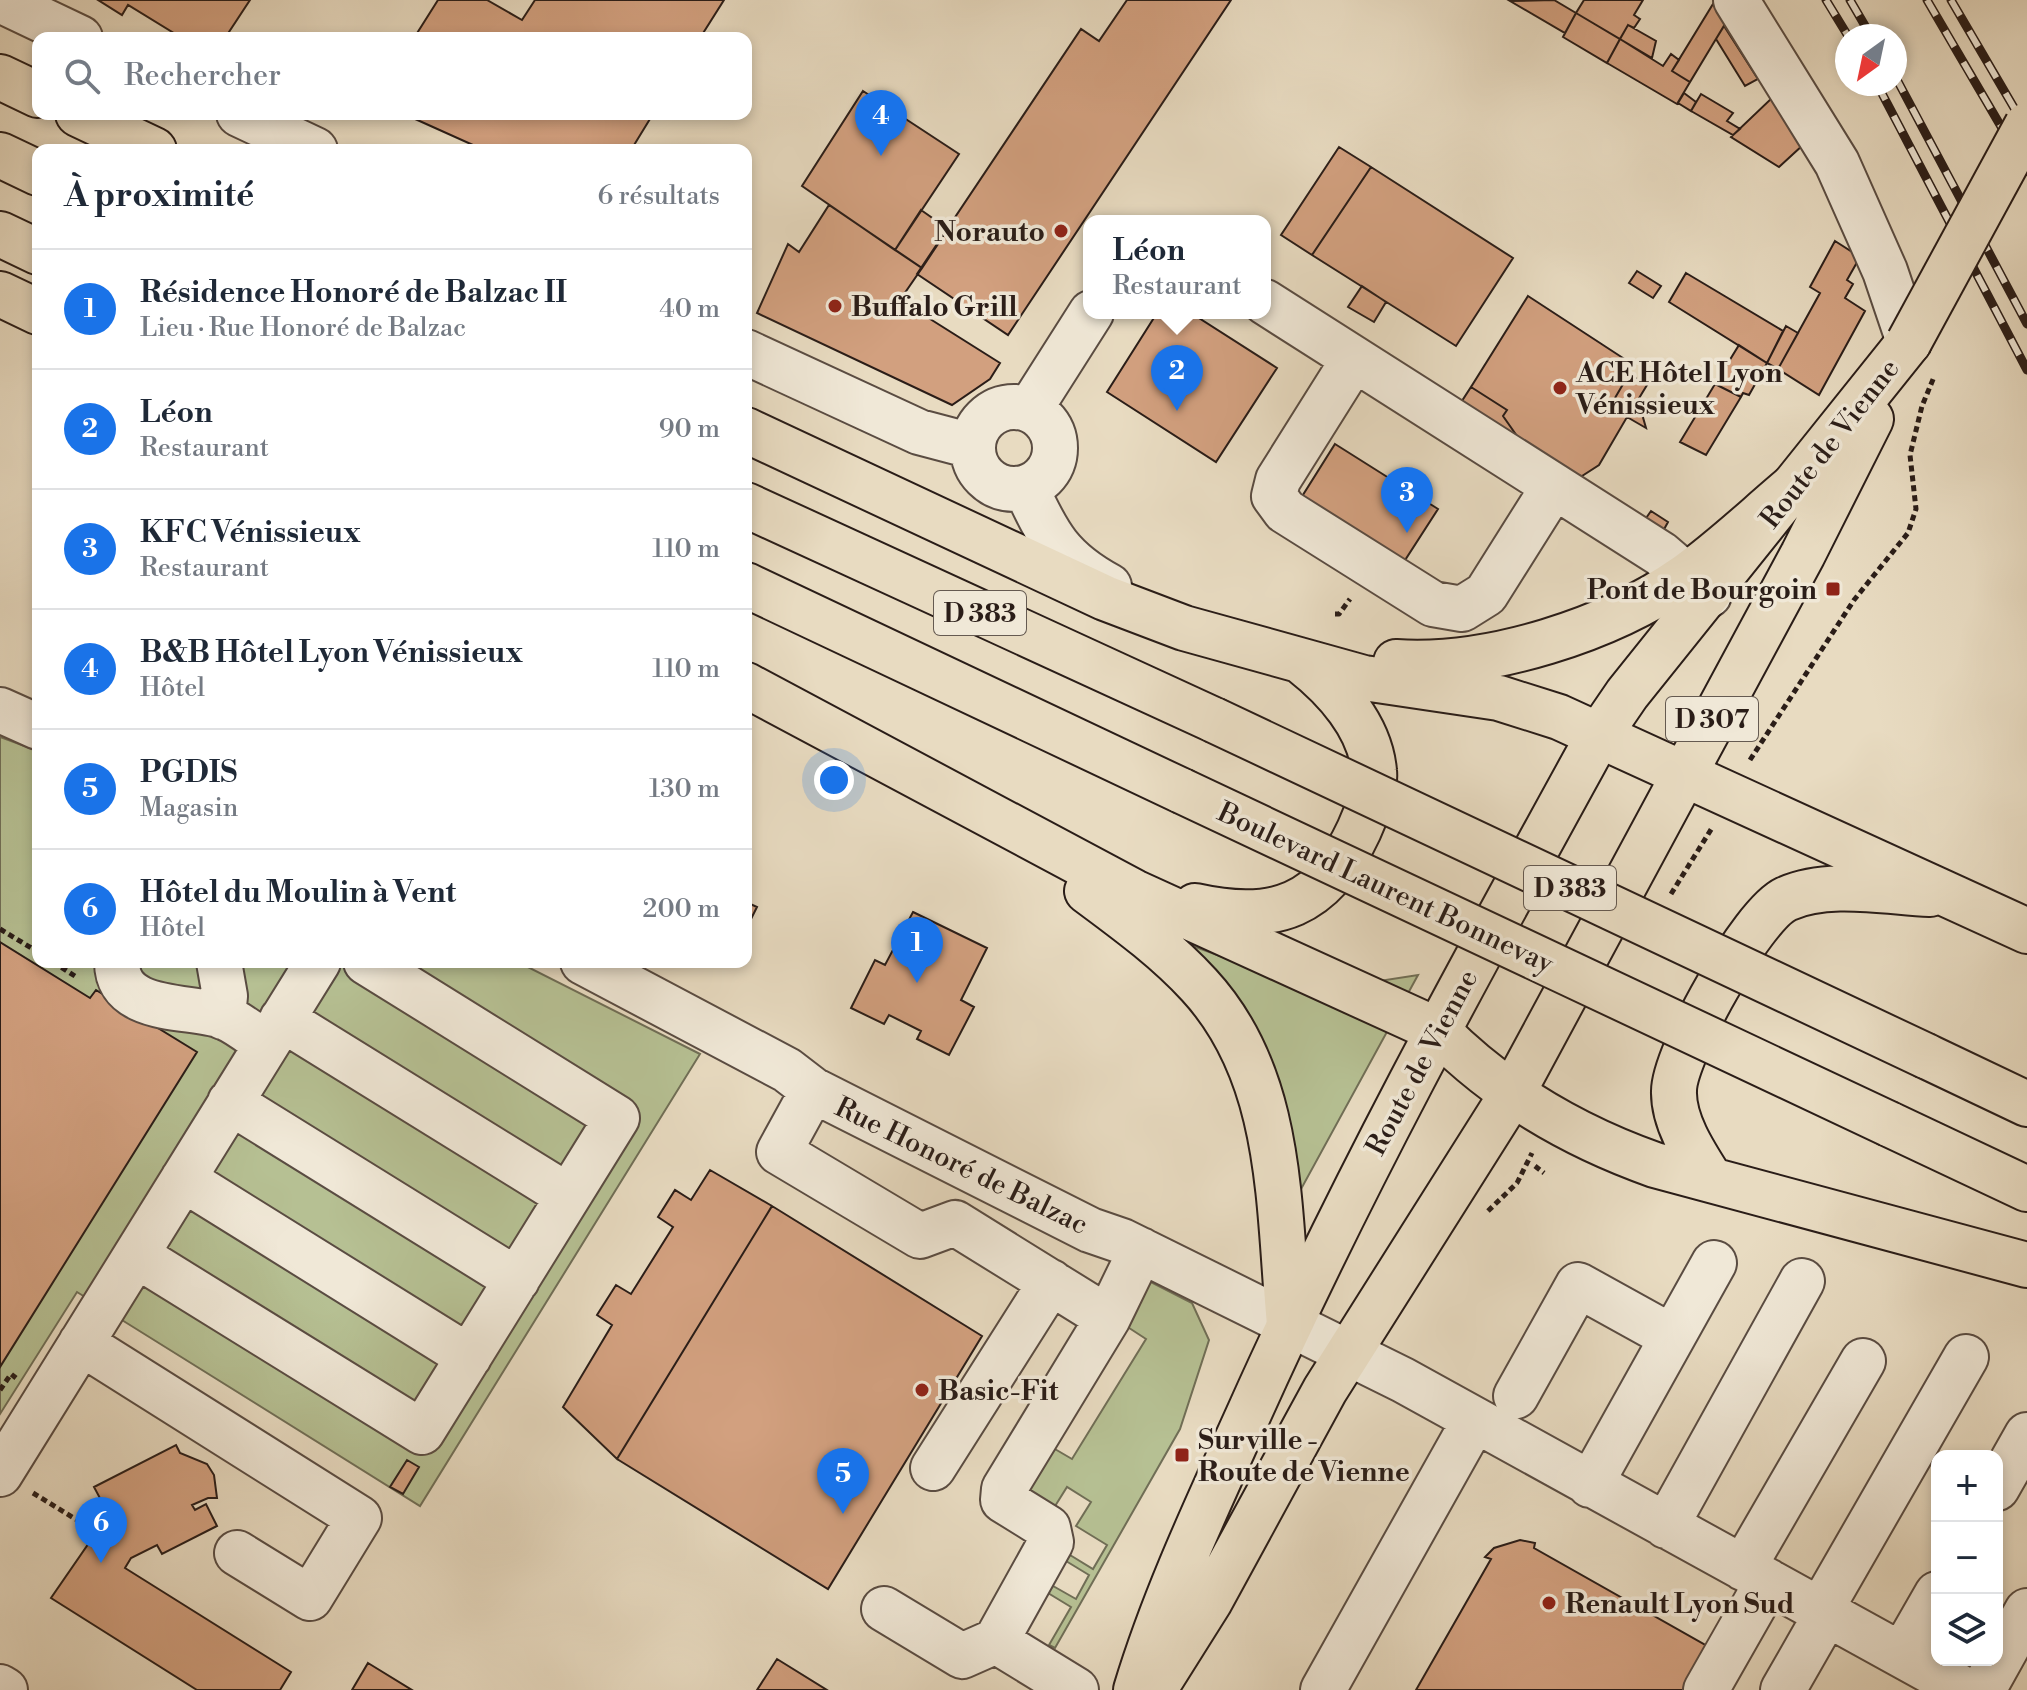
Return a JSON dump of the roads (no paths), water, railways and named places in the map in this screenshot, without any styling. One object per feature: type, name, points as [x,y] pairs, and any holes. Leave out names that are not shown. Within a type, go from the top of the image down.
[{"type":"main road","points":[[0,77],[32,92]]},
{"type":"main road","points":[[91,120],[141,144]]},
{"type":"main road","name":"D 307","points":[[1909,342],[2027,125]]},
{"type":"main road","points":[[0,155],[32,170]]},
{"type":"main road","points":[[0,234],[32,249]]},
{"type":"main road","points":[[0,295],[32,310]]},
{"type":"main road","name":"Route de Vienne","points":[[1136,1690],[1184,1559],[1289,1324],[1437,1030],[1599,735],[1698,585],[1795,485],[1909,342]]},
{"type":"main road","name":"Route de Vienne","points":[[1154,1690],[1210,1601],[1325,1390],[1512,1094],[1810,540],[1909,342]]},
{"type":"main road","points":[[752,433],[1105,598],[1184,628],[1364,678],[1499,698],[1599,735],[2027,931]]},
{"type":"main road","name":"D 383","points":[[752,508],[1214,720],[2027,1104]]},
{"type":"main road","points":[[1298,658],[1454,661],[1583,629],[1698,585]]},
{"type":"main road","name":"Boulevard Laurent Bonnevay","points":[[752,588],[2027,1189]]},
{"type":"main road","points":[[1134,892],[1212,910],[1264,914],[1288,909],[1311,895],[1344,862],[1364,819],[1375,774],[1357,723],[1330,684],[1298,658]]},
{"type":"main road","points":[[752,688],[1134,892],[1437,1030],[1473,1067],[1512,1094],[1601,1146],[1711,1180],[2027,1265]]},
{"type":"main road","points":[[984,811],[1152,940],[1198,984],[1244,1049],[1265,1105],[1274,1152],[1289,1324]]},
{"type":"main road","points":[[1711,1180],[1680,1123],[1673,1090],[1698,1019],[1757,924],[1783,900],[1813,890],[1949,894]]},
{"type":"street","points":[[0,0],[67,32]]},
{"type":"street","points":[[1736,0],[1837,163],[1885,271],[1909,342]]},
{"type":"street","points":[[252,120],[302,144]]},
{"type":"street","points":[[1271,306],[1661,554],[1698,585]]},
{"type":"street","points":[[1030,409],[1087,319]]},
{"type":"street","points":[[752,355],[919,432],[972,446]]},
{"type":"street","points":[[1354,359],[1278,480],[1274,496],[1285,511],[1433,604],[1462,609],[1486,594],[1554,486]]},
{"type":"street","points":[[1004,408],[1030,409],[1052,429],[1056,444],[1049,472],[1026,488],[1006,489],[989,481],[976,466],[972,446],[982,422],[992,413],[1004,408]]},
{"type":"street","points":[[1026,488],[1047,534],[1064,558],[1095,579],[1184,628]]},
{"type":"street","points":[[0,710],[32,724]]},
{"type":"street","points":[[220,968],[225,996],[223,1017]]},
{"type":"street","points":[[14,1482],[81,1343],[314,968]]},
{"type":"street","points":[[136,1255],[422,1432],[617,1118],[376,968]]},
{"type":"street","name":"Rue Honoré de Balzac","points":[[594,968],[787,1070],[813,1090],[1090,1230],[1141,1250],[1349,1354],[1824,1611],[1903,1668],[1965,1690]]},
{"type":"street","points":[[102,972],[127,986],[138,997],[162,1008],[223,1017],[274,1031],[568,1196]]},
{"type":"street","points":[[813,1090],[779,1152],[920,1236],[955,1223],[1108,1318]]},
{"type":"street","points":[[230,1102],[517,1280]]},
{"type":"street","points":[[183,1179],[469,1357]]},
{"type":"street","points":[[884,1609],[962,1656],[996,1641],[1051,1542],[1048,1528],[1003,1500],[1004,1489],[1108,1318],[1141,1250]]},
{"type":"street","points":[[1590,1485],[1714,1263]]},
{"type":"street","points":[[1666,1526],[1802,1281]]},
{"type":"street","points":[[933,1468],[1051,1282]]},
{"type":"street","points":[[1516,1396],[1578,1285],[1672,1337]]},
{"type":"street","points":[[81,1343],[359,1518],[310,1598],[237,1553]]},
{"type":"street","points":[[1783,1690],[1966,1357]]},
{"type":"street","points":[[1706,1690],[1756,1574],[1863,1361]]},
{"type":"street","points":[[1323,1690],[1474,1421]]},
{"type":"street","points":[[2003,1477],[2027,1435]]},
{"type":"street","points":[[1903,1668],[1931,1607]]},
{"type":"street","points":[[1983,1690],[2027,1611]]},
{"type":"street","points":[[996,1641],[1076,1690]]},
{"type":"railway","points":[[1826,0],[1841,24]]},
{"type":"railway","points":[[1850,0],[1864,24]]},
{"type":"railway","points":[[1927,0],[2027,171]]},
{"type":"railway","points":[[1951,0],[2027,130]]},
{"type":"railway","points":[[1883,96],[2027,370]]},
{"type":"railway","points":[[1906,96],[2027,324]]},
{"type":"place","name":"B&B Hôtel Lyon Vénissieux","points":[[881,156]]},
{"type":"place","name":"Norauto","points":[[1061,231]]},
{"type":"place","name":"Buffalo Grill","points":[[835,306]]},
{"type":"place","name":"ACE Hôtel Lyon Vénissieux","points":[[1560,388]]},
{"type":"place","name":"Léon","points":[[1177,411]]},
{"type":"place","name":"KFC Vénissieux","points":[[1407,533]]},
{"type":"place","name":"Pont de Bourgoin","points":[[1833,589]]},
{"type":"place","name":"Résidence Honoré de Balzac II","points":[[917,983]]},
{"type":"place","name":"Basic-Fit","points":[[922,1390]]},
{"type":"place","name":"Surville - Route de Vienne","points":[[1182,1455]]},
{"type":"place","name":"PGDIS","points":[[843,1514]]},
{"type":"place","name":"Hôtel du Moulin à Vent","points":[[101,1563]]},
{"type":"place","name":"Renault Lyon Sud","points":[[1549,1603]]}]
